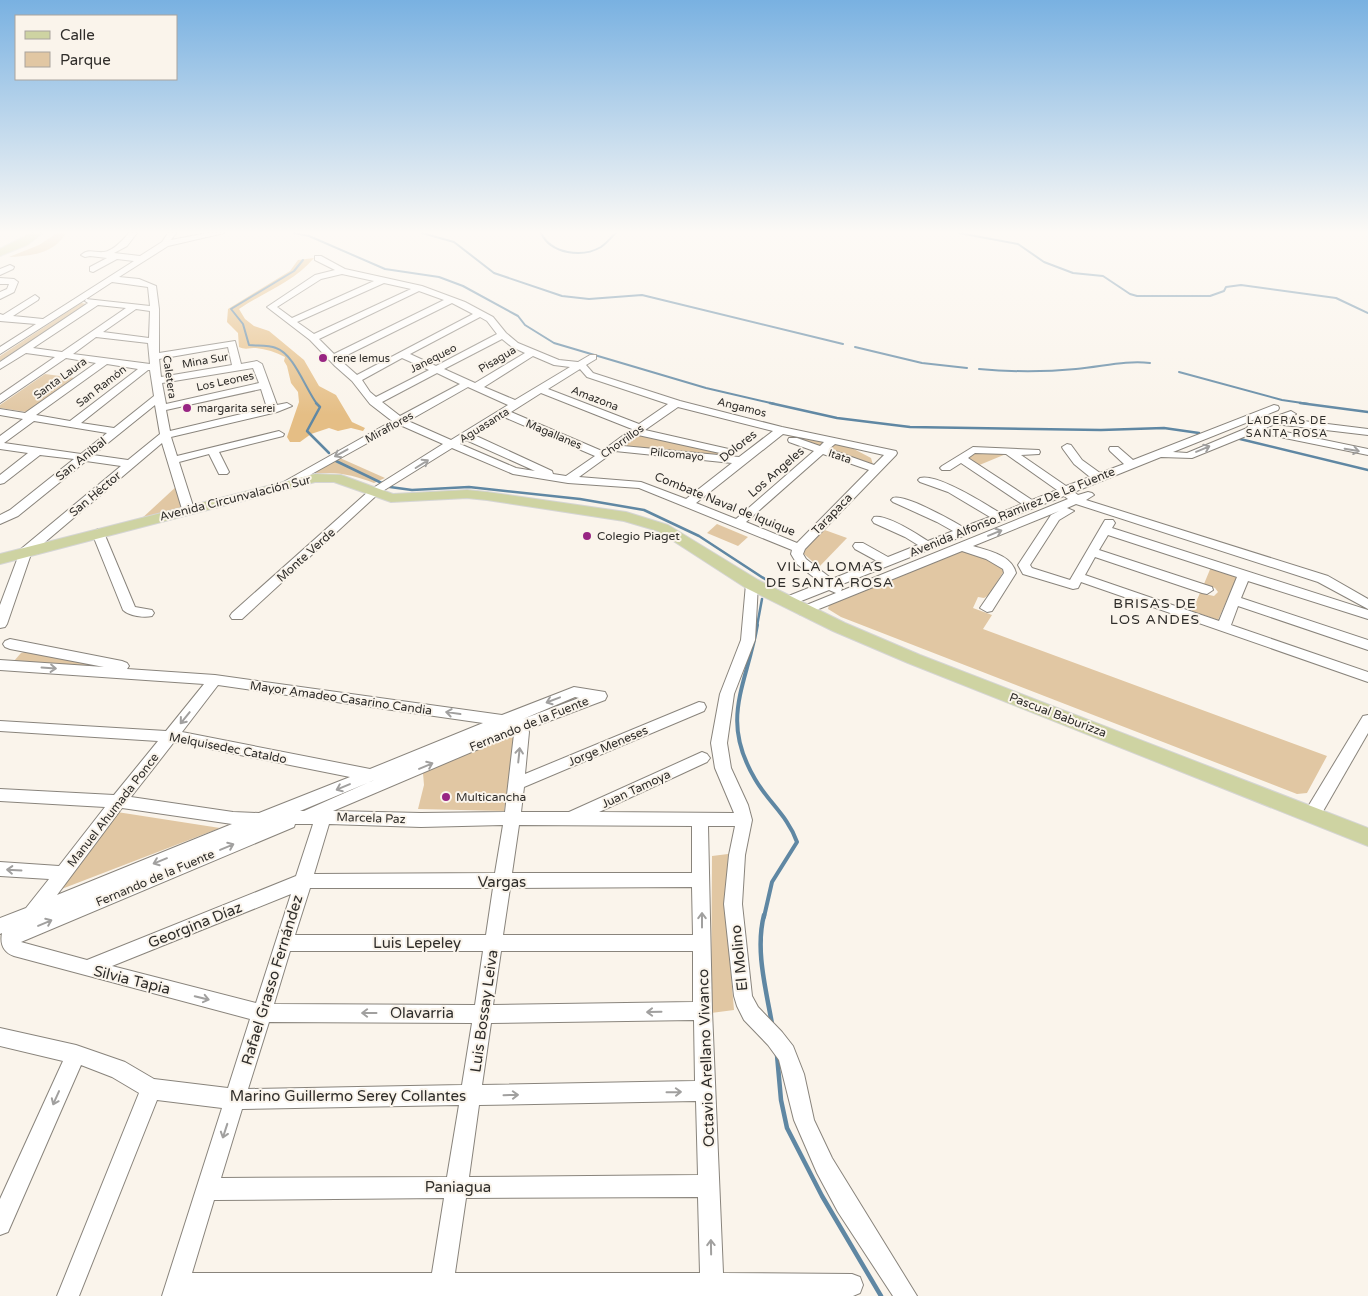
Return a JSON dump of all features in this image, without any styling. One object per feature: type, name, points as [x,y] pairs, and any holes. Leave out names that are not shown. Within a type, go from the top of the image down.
[{"type":"main road","name":"Avenida Circunvalación Sur","points":[[0,559],[286,484],[311,474],[383,487],[391,498],[467,494],[626,517],[663,528],[752,584]]},
{"type":"main road","name":"Pascual Baburizza","points":[[752,584],[804,611],[914,659],[1368,837]]},
{"type":"street","points":[[0,351],[88,293]]},
{"type":"street","name":"Caletera","points":[[153,293],[155,309],[152,364],[158,381],[165,436],[188,509]]},
{"type":"street","name":"Combate Naval de Iquique","points":[[293,293],[271,307],[313,338],[356,379],[374,402],[399,421],[514,471],[568,480],[641,485],[799,548]]},
{"type":"street","points":[[290,322],[353,293]]},
{"type":"street","points":[[313,338],[407,293]]},
{"type":"street","points":[[434,293],[481,313],[490,319],[503,335],[515,345],[557,363],[581,365]]},
{"type":"street","points":[[2,318],[36,298]]},
{"type":"street","points":[[78,300],[155,309]]},
{"type":"street","points":[[333,358],[452,300]]},
{"type":"street","points":[[0,366],[96,302]]},
{"type":"street","points":[[0,400],[133,307]]},
{"type":"street","points":[[356,379],[481,313]]},
{"type":"street","points":[[2,318],[44,322]]},
{"type":"street","points":[[94,334],[153,341]]},
{"type":"street","name":"Janequeo","points":[[374,402],[503,335]]},
{"type":"street","points":[[26,350],[152,364],[232,343],[237,367]]},
{"type":"street","name":"Pisagua","points":[[472,385],[532,353]]},
{"type":"street","points":[[403,355],[516,405]]},
{"type":"street","name":"Aguasanta","points":[[383,487],[594,357]]},
{"type":"street","name":"Santa Laura","points":[[0,412],[30,417],[105,360]]},
{"type":"street","points":[[557,363],[567,374]]},
{"type":"street","name":"San Ramón","points":[[72,425],[152,364]]},
{"type":"street","name":"Mina Sur","points":[[158,381],[256,364],[264,385]]},
{"type":"street","name":"Angamos","points":[[581,365],[590,375]]},
{"type":"street","name":"Angamos","points":[[567,374],[590,375],[676,403],[778,432],[892,453]]},
{"type":"street","points":[[264,385],[273,410]]},
{"type":"street","name":"Los Leones","points":[[162,408],[264,385]]},
{"type":"street","name":"Miraflores","points":[[311,474],[399,421],[472,385]]},
{"type":"street","name":"Amazona","points":[[541,390],[638,430],[744,459]]},
{"type":"street","name":"San Aníbal","points":[[0,520],[14,514],[160,396]]},
{"type":"street","name":"Chorrillos","points":[[568,480],[676,403]]},
{"type":"street","points":[[165,436],[287,406]]},
{"type":"street","name":"Avenida Alfonso Ramírez De La Fuente","points":[[786,602],[1274,408]]},
{"type":"street","name":"Magallanes","points":[[504,413],[608,451]]},
{"type":"street","name":"Avenida Alfonso Ramírez De La Fuente","points":[[1155,455],[1188,456],[1252,428],[1291,414]]},
{"type":"street","points":[[0,441],[30,417],[116,431]]},
{"type":"street","points":[[1254,417],[1271,421],[1368,432]]},
{"type":"street","points":[[1236,424],[1368,452]]},
{"type":"street","name":"Itata","points":[[778,432],[876,469]]},
{"type":"street","name":"Dolores","points":[[688,503],[778,432]]},
{"type":"street","points":[[173,460],[279,434]]},
{"type":"street","name":"San Héctor","points":[[25,552],[165,436]]},
{"type":"street","name":"Combate Naval de Iquique","points":[[467,436],[545,471],[552,478]]},
{"type":"street","name":"Los Angeles","points":[[738,523],[832,441]]},
{"type":"street","points":[[0,446],[131,464]]},
{"type":"street","points":[[1067,446],[1078,462],[1099,478]]},
{"type":"street","points":[[1114,449],[1132,465]]},
{"type":"street","points":[[213,450],[223,472]]},
{"type":"street","points":[[946,468],[972,450],[1035,452]]},
{"type":"street","points":[[0,481],[38,451]]},
{"type":"street","name":"Pilcomayo","points":[[608,451],[744,459]]},
{"type":"street","points":[[1010,452],[1065,491],[1114,514],[1323,579],[1368,605]]},
{"type":"street","name":"Tarapaca","points":[[799,548],[892,453]]},
{"type":"street","points":[[961,458],[1031,504]]},
{"type":"street","points":[[924,480],[952,490],[999,518]]},
{"type":"street","name":"Monte Verde","points":[[237,616],[383,487]]},
{"type":"street","points":[[1083,499],[1055,518],[1024,565],[1027,571],[1073,586],[1114,514]]},
{"type":"street","name":"Avenida Alfonso Ramírez De La Fuente","points":[[804,611],[1083,499]]},
{"type":"street","points":[[897,500],[941,519],[962,532]]},
{"type":"street","points":[[878,520],[909,534],[928,546]]},
{"type":"street","points":[[1105,530],[1368,615]]},
{"type":"street","points":[[98,533],[130,610],[147,612]]},
{"type":"street","points":[[859,546],[887,562]]},
{"type":"street","points":[[961,547],[1000,560],[1010,568],[1010,573],[987,608]]},
{"type":"street","points":[[799,548],[797,554],[801,561],[843,595]]},
{"type":"street","points":[[0,624],[25,552]]},
{"type":"street","points":[[1092,552],[1207,590]]},
{"type":"street","points":[[908,553],[920,563]]},
{"type":"street","points":[[1223,627],[1244,575]]},
{"type":"street","points":[[1078,577],[1368,677]]},
{"type":"street","name":"El Molino","points":[[752,584],[748,640],[727,694],[720,743],[723,768],[740,804],[744,820],[737,855],[733,904],[746,1009],[755,1021],[778,1043],[795,1072],[802,1112],[815,1148],[841,1197],[906,1296]]},
{"type":"street","points":[[1234,600],[1368,645]]},
{"type":"street","points":[[0,628],[15,645],[2,665]]},
{"type":"street","name":"Mayor Amadeo Casarino Candia","points":[[15,645],[182,677]]},
{"type":"street","name":"Mayor Amadeo Casarino Candia","points":[[2,665],[215,680],[501,720],[519,726]]},
{"type":"street","name":"Manuel Ahumada Ponce","points":[[33,913],[118,801],[215,680]]},
{"type":"street","name":"Fernando de la Fuente","points":[[574,692],[600,696],[519,726],[395,779],[324,812],[301,817],[3,935],[33,913],[263,820],[501,720],[574,692]]},
{"type":"street","name":"Jorge Meneses","points":[[516,784],[699,707]]},
{"type":"street","points":[[1312,815],[1368,720]]},
{"type":"street","name":"Melquisedec Cataldo","points":[[0,726],[170,736],[395,779]]},
{"type":"street","name":"Luis Bossay Leiva","points":[[441,1290],[472,1095],[512,818],[522,732],[519,726]]},
{"type":"street","name":"Juan Tamoya","points":[[570,819],[702,758]]},
{"type":"street","points":[[0,795],[118,801],[233,818],[263,820],[301,817]]},
{"type":"street","name":"Marcela Paz","points":[[324,812],[421,820],[512,818],[744,820]]},
{"type":"street","name":"Rafael Grasso Fernández","points":[[175,1290],[324,812]]},
{"type":"street","name":"Octavio Arellano Vivanco","points":[[700,820],[703,1011],[712,1290]]},
{"type":"street","points":[[0,869],[64,873]]},
{"type":"street","name":"Vargas","points":[[303,881],[701,880]]},
{"type":"street","name":"Georgina Díaz","points":[[87,968],[303,881]]},
{"type":"street","name":"Silvia Tapia","points":[[3,935],[14,948],[261,1013]]},
{"type":"street","name":"Luis Lepeley","points":[[283,943],[702,943]]},
{"type":"street","name":"Olavarria","points":[[261,1013],[483,1014],[703,1011]]},
{"type":"street","name":"Marino Guillermo Serey Collantes","points":[[0,1037],[76,1054],[118,1069],[151,1089],[235,1099],[706,1091]]},
{"type":"street","points":[[0,1224],[76,1054]]},
{"type":"street","points":[[68,1296],[151,1089]]},
{"type":"street","name":"Paniagua","points":[[206,1189],[710,1186]]},
{"type":"street","points":[[175,1290],[803,1290],[852,1285]]},
{"type":"green space","points":[[81,303],[87,304],[0,361],[0,356]]},
{"type":"green space","points":[[45,374],[75,378],[27,412],[0,408],[0,405]]},
{"type":"green space","points":[[783,434],[852,448],[871,458],[873,465]]},
{"type":"green space","points":[[639,435],[737,457],[735,459],[625,446]]},
{"type":"green space","points":[[975,452],[1006,454],[977,466],[967,458]]},
{"type":"green space","points":[[340,458],[385,478],[374,483],[346,475],[332,473],[317,474],[315,471]]},
{"type":"green space","points":[[178,485],[184,510],[139,521]]},
{"type":"green space","points":[[717,524],[748,537],[738,546],[707,533]]},
{"type":"green space","points":[[822,529],[847,538],[819,567],[803,551]]},
{"type":"green space","points":[[957,551],[982,556],[1005,569],[989,595],[984,598],[978,597],[973,608],[992,615],[983,629],[1327,756],[1307,793],[1297,794],[841,617],[828,609],[829,605]]},
{"type":"green space","points":[[1211,567],[1237,577],[1218,620],[1192,611],[1200,593],[1214,596],[1218,592],[1215,588],[1204,584]]},
{"type":"green space","points":[[28,651],[119,669],[14,661],[21,653]]},
{"type":"green space","points":[[515,733],[504,811],[418,809],[424,785],[423,773]]},
{"type":"green space","points":[[117,812],[220,828],[59,890]]},
{"type":"green space","points":[[728,854],[726,914],[734,1010],[711,1013],[712,856]]},
{"type":"shaded area","points":[[253,293],[265,293],[239,309],[245,319],[254,326],[269,331],[304,360],[319,386],[336,395],[352,422],[365,428],[363,431],[351,428],[338,431],[329,428],[311,434],[300,442],[290,442],[287,437],[299,402],[298,392],[291,383],[284,361],[285,357],[263,349],[239,347],[238,333],[227,322],[228,309]]},
{"type":"waterway","points":[[257,293],[231,309],[243,324],[249,345],[273,347],[282,351],[294,364],[317,404]]},
{"type":"waterway","points":[[477,293],[518,316],[525,325],[554,343],[706,388],[775,404]]},
{"type":"waterway","points":[[555,293],[589,299],[642,295],[843,344]]},
{"type":"waterway","points":[[1129,293],[1137,296],[1210,296],[1217,293]]},
{"type":"waterway","points":[[1303,293],[1336,298],[1368,313]]},
{"type":"waterway","points":[[855,347],[922,363],[967,368]]},
{"type":"waterway","points":[[979,369],[1052,371],[1123,363],[1150,363]]},
{"type":"waterway","points":[[1179,372],[1282,400],[1309,404]]},
{"type":"waterway","points":[[770,403],[837,418],[910,427],[1101,430],[1164,428],[1199,433]]},
{"type":"waterway","points":[[1300,403],[1368,412]]},
{"type":"waterway","points":[[317,404],[320,407],[307,431],[329,453]]},
{"type":"waterway","points":[[1240,439],[1368,470]]},
{"type":"waterway","points":[[336,461],[390,487],[412,490],[469,487],[580,499],[644,510],[699,536],[768,581],[768,586]]},
{"type":"waterway","points":[[757,626],[762,599]]},
{"type":"waterway","points":[[757,625],[739,702],[737,720],[739,738],[744,757],[755,779],[788,824],[797,842],[772,882],[764,917]]},
{"type":"waterway","points":[[764,915],[761,956],[772,1024]]},
{"type":"waterway","points":[[777,1055],[781,1100],[787,1128],[822,1196],[881,1296]]},
{"type":"place","name":"rene lemus","points":[[323,358]]},
{"type":"place","name":"margarita serei","points":[[187,408]]},
{"type":"place","name":"Colegio Piaget","points":[[587,536]]},
{"type":"place","name":"Multicancha","points":[[446,797]]},
{"type":"district","name":"LADERAS DE SANTA ROSA","points":[[1287,426]]},
{"type":"district","name":"VILLA LOMAS DE SANTA ROSA","points":[[830,574]]},
{"type":"district","name":"BRISAS DE LOS ANDES","points":[[1155,612]]}]
